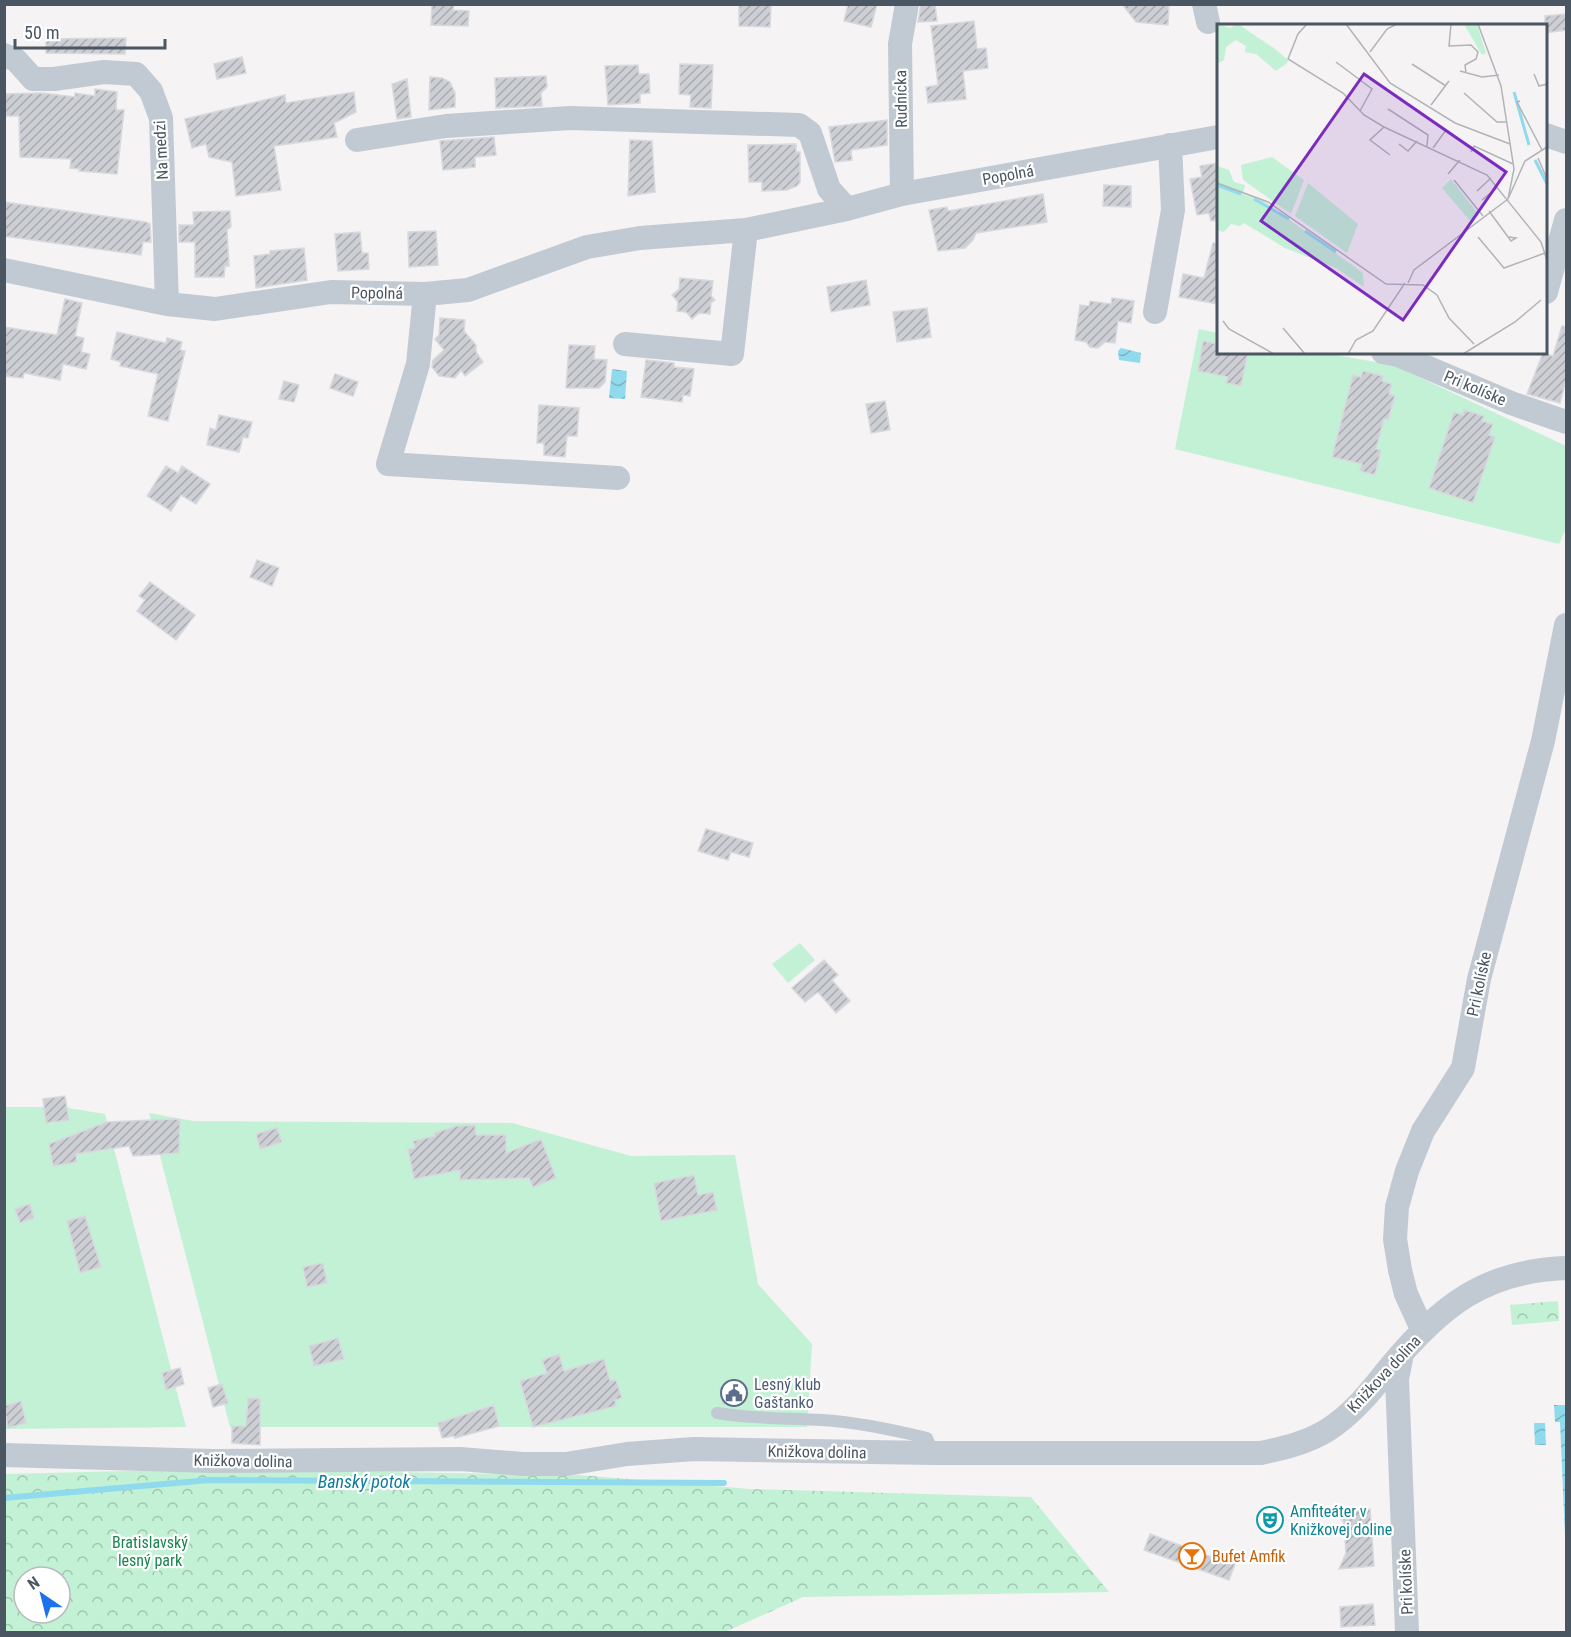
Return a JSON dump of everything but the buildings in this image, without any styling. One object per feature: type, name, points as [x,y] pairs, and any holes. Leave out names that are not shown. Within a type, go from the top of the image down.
[{"type":"street","name":"Rudnícka","points":[[902,194],[900,44],[907,4]]},
{"type":"street","name":"Na medzi","points":[[4,55],[16,60],[33,79],[54,80],[104,72],[136,74],[151,91],[161,118],[167,304]]},
{"type":"street","points":[[357,140],[446,126],[570,118],[799,125],[810,133],[829,189],[847,209]]},
{"type":"street","points":[[1547,136],[1566,142]]},
{"type":"street","name":"Popolná","points":[[4,270],[167,304],[215,309],[331,292],[425,294],[468,290],[587,247],[640,238],[746,230],[847,209],[902,194],[1217,137]]},
{"type":"street","points":[[1155,312],[1173,210],[1170,145]]},
{"type":"street","points":[[1547,285],[1566,220]]},
{"type":"street","points":[[625,344],[732,354],[746,230]]},
{"type":"street","points":[[425,294],[418,364],[388,464],[618,478]]},
{"type":"street","name":"Pri kolíske","points":[[1393,354],[1511,403],[1566,422]]},
{"type":"street","name":"Pri kolíske","points":[[1423,1331],[1406,1294],[1400,1270],[1395,1239],[1397,1207],[1407,1171],[1423,1131],[1463,1068],[1479,979],[1543,741],[1566,625]]},
{"type":"street","name":"Knižkova dolina","points":[[4,1455],[213,1461],[460,1459],[566,1464],[627,1454],[694,1449],[933,1453],[1261,1453],[1290,1447],[1327,1430],[1357,1405],[1423,1331],[1466,1293],[1497,1280],[1545,1269],[1566,1268]]},
{"type":"street","name":"Pri kolíske","points":[[1402,1353],[1397,1379],[1407,1632]]},
{"type":"lane","points":[[717,1413],[745,1418],[825,1420],[911,1434],[927,1438],[933,1453]]},
{"type":"green space","points":[[1199,329],[1217,333],[1217,354],[1330,354],[1393,365],[1566,446],[1566,528],[1559,544],[1175,449]]},
{"type":"green space","points":[[800,943],[815,960],[788,983],[772,964]]},
{"type":"green space","points":[[4,1107],[62,1107],[105,1114],[186,1427],[5,1429]]},
{"type":"green space","points":[[149,1113],[193,1121],[512,1123],[631,1156],[735,1155],[758,1284],[812,1344],[807,1427],[230,1427]]},
{"type":"green space","points":[[1558,1301],[1559,1321],[1512,1325],[1510,1305]]},
{"type":"green space","name":"Bratislavský lesný park","points":[[210,1469],[579,1475],[750,1489],[1031,1497],[1109,1592],[803,1597],[725,1632],[5,1632],[5,1474]]},
{"type":"water","points":[[1121,348],[1141,353],[1140,363],[1119,360],[1118,351]]},
{"type":"water","points":[[612,369],[627,371],[625,399],[609,398]]},
{"type":"water","points":[[1554,1405],[1566,1405],[1566,1558],[1560,1422],[1555,1422]]},
{"type":"water","points":[[1534,1423],[1545,1423],[1546,1445],[1535,1445]]},
{"type":"waterway","name":"Banský potok","points":[[4,1498],[210,1480],[724,1483]]},
{"type":"place","name":"Lesný klub Gaštanko","points":[[734,1393]]},
{"type":"place","name":"Amfiteáter v Knižkovej doline","points":[[1270,1520]]},
{"type":"place","name":"Bufet Amfik","points":[[1192,1556]]}]
